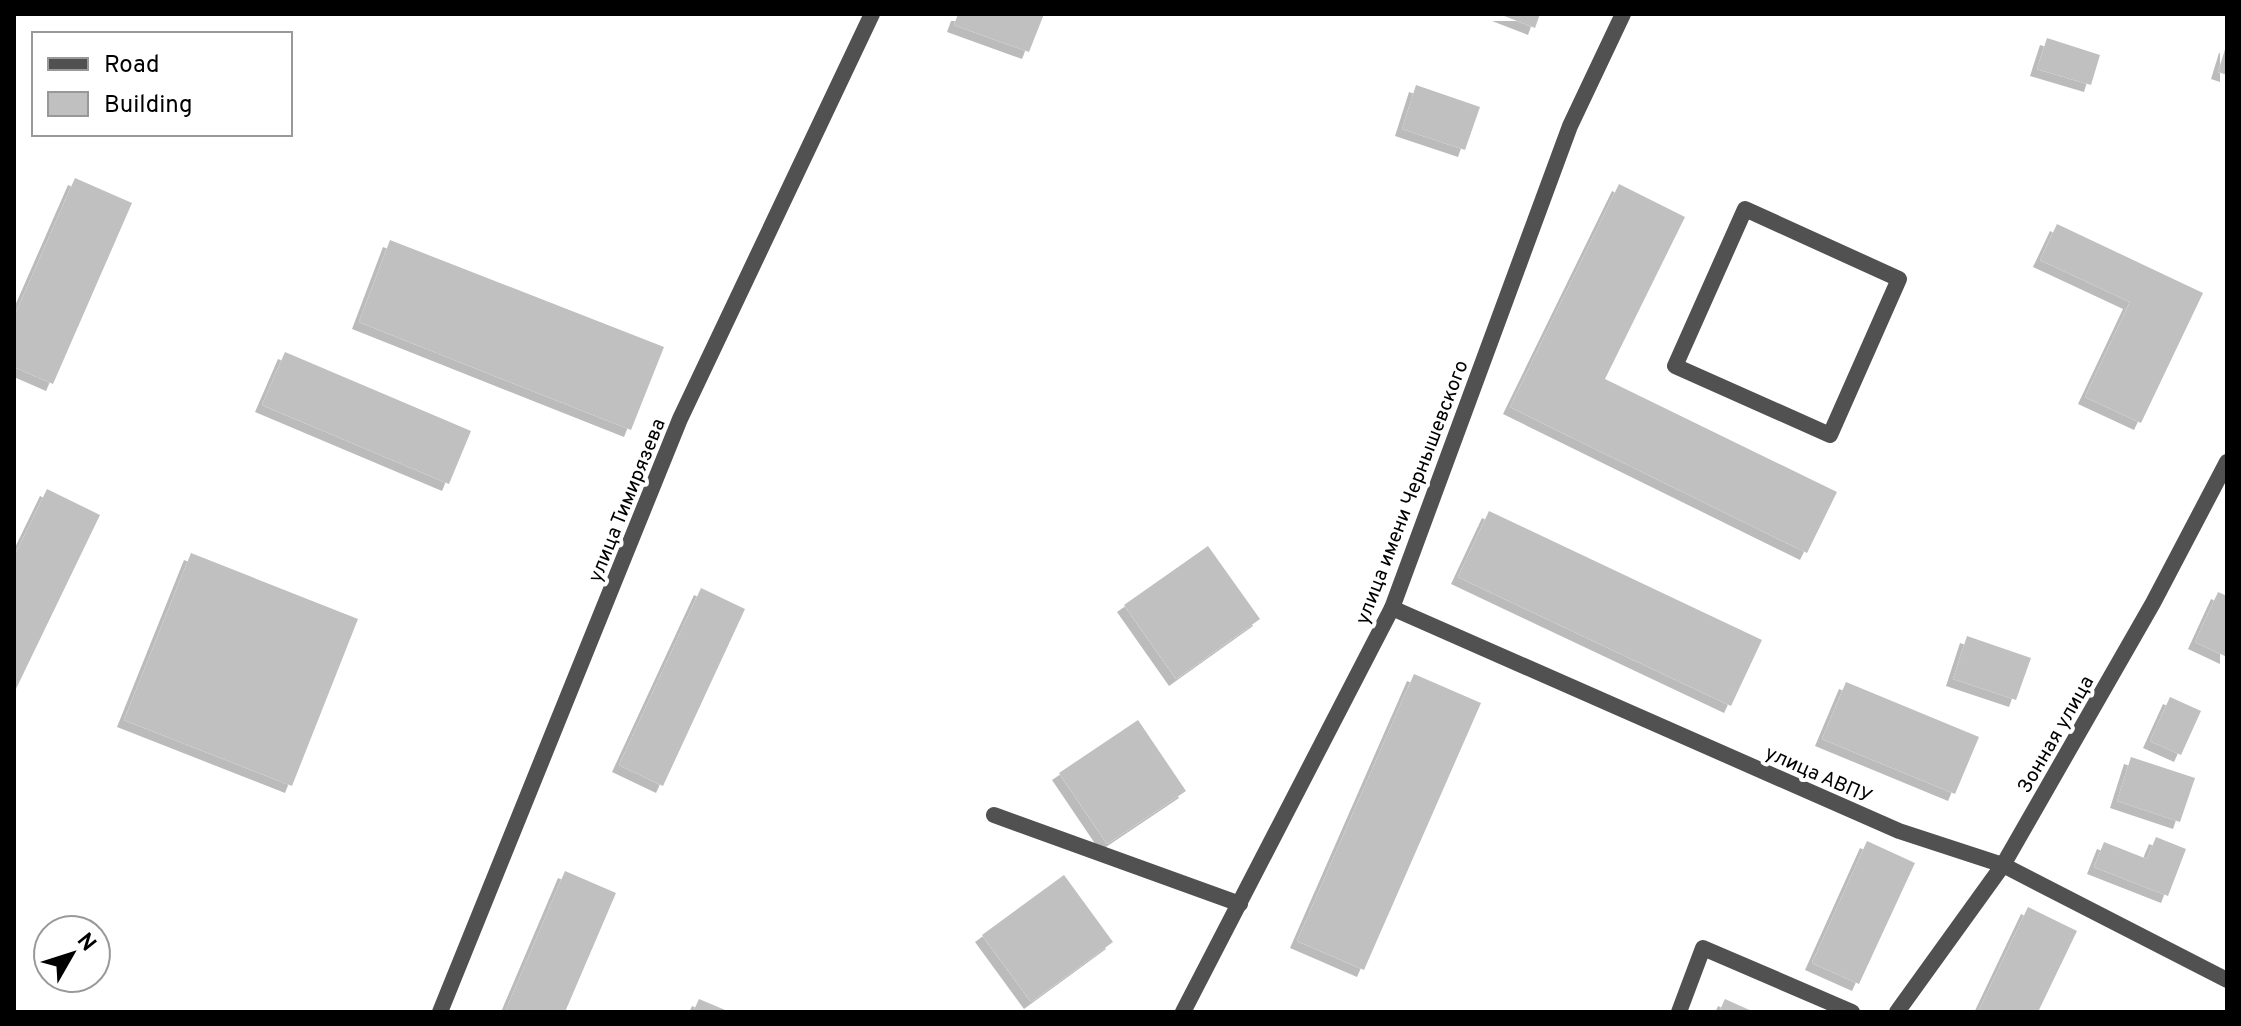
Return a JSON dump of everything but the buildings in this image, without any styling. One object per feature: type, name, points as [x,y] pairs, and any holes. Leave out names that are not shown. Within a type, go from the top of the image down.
[{"type":"street","name":"улица Тимирязева","points":[[440,1012],[680,419],[872,14]]},
{"type":"street","name":"улица имени Чернышевского","points":[[1183,1012],[1392,608],[1570,126],[1623,14]]},
{"type":"street","points":[[1745,209],[1899,279],[1830,435],[1675,366],[1745,209]]},
{"type":"street","name":"Зонная улица","points":[[1897,1012],[2003,865],[2153,603],[2227,462]]},
{"type":"street","name":"улица АВПУ","points":[[1392,608],[1899,831],[2003,865],[2227,980]]},
{"type":"street","points":[[994,815],[1240,904]]},
{"type":"street","points":[[1679,1012],[1703,948],[1852,1012]]}]
